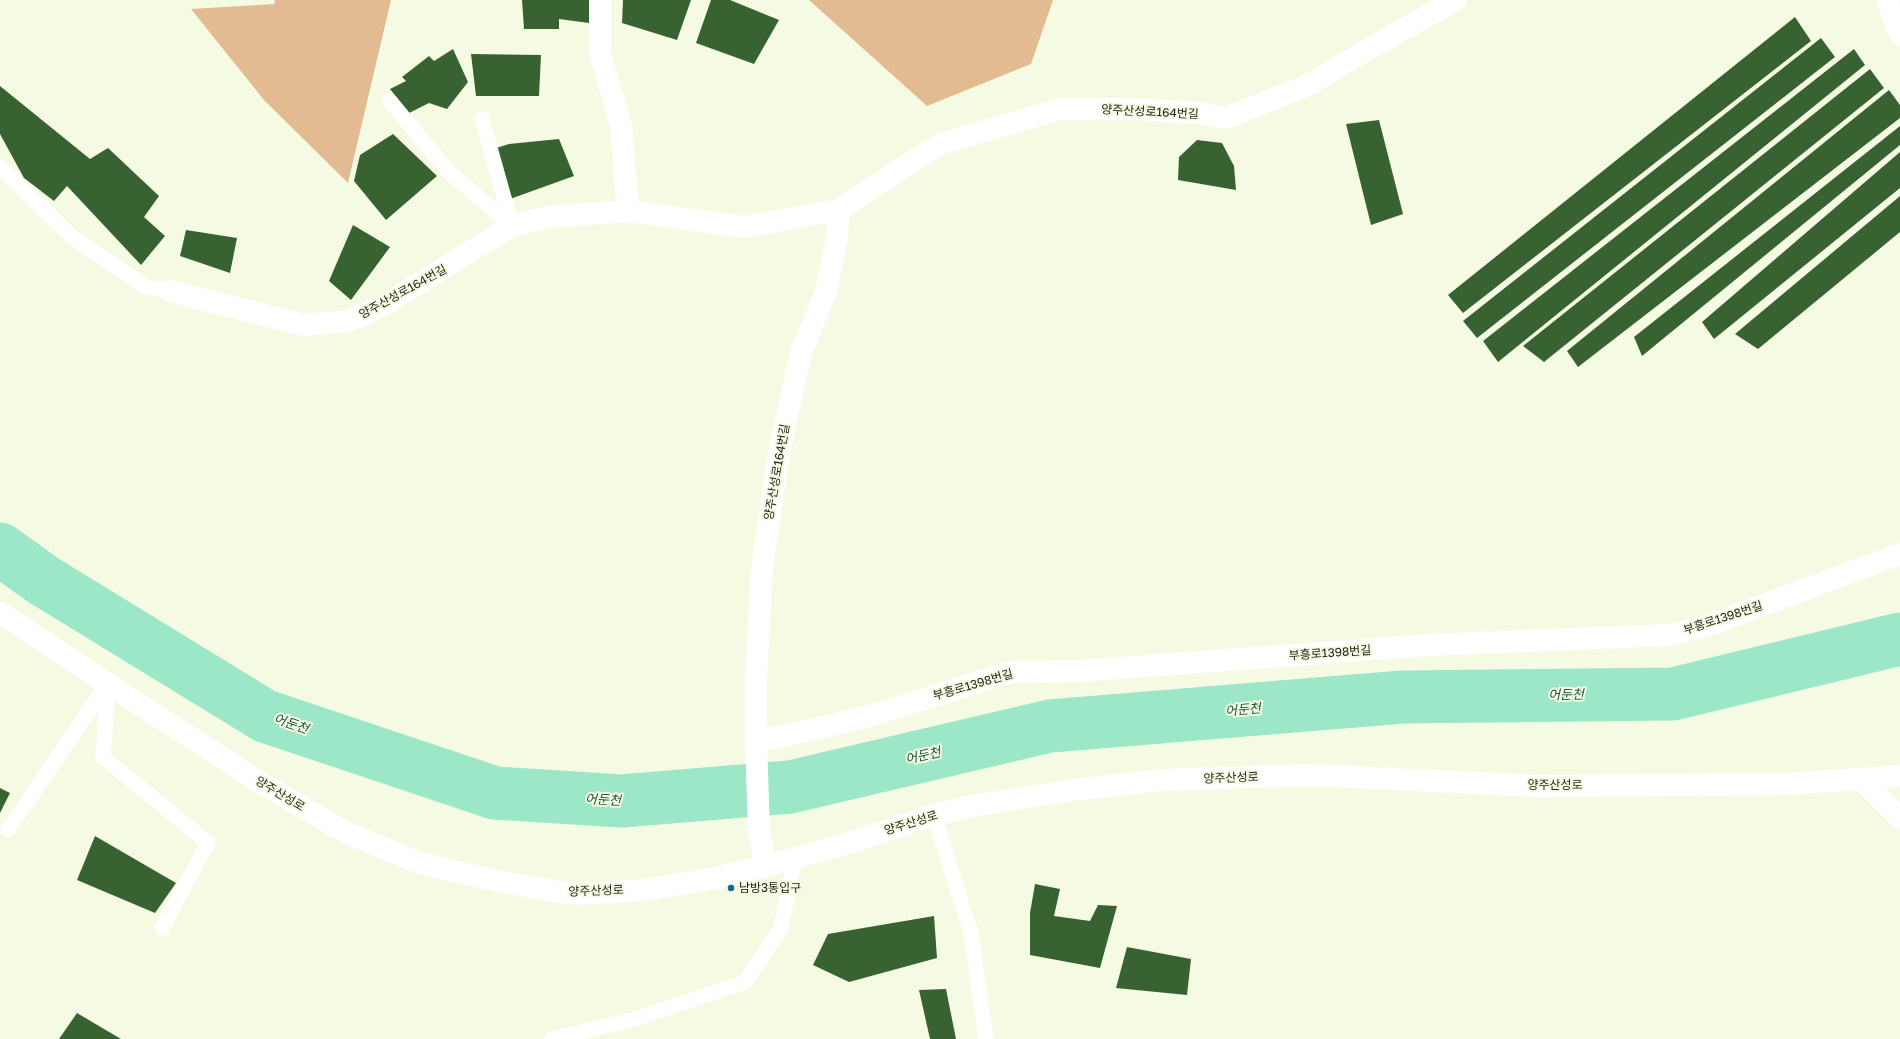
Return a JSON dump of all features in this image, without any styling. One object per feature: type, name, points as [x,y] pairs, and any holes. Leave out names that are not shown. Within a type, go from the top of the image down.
[{"type":"street","points":[[600,0],[600,54],[621,125],[628,211]]},
{"type":"street","name":"양주산성로164번길","points":[[170,291],[304,326],[350,321],[382,306],[512,226],[547,217],[628,211],[744,227],[838,210],[940,144],[1060,110],[1132,109],[1198,113],[1226,118],[1308,85],[1456,0]]},
{"type":"street","points":[[1887,0],[1900,35]]},
{"type":"street","name":"양주산성로164번길","points":[[766,866],[760,832],[756,740],[756,677],[762,568],[779,453],[801,352],[826,292],[837,238],[838,210]]},
{"type":"street","name":"부흥로1398번길","points":[[756,740],[780,737],[870,716],[1010,672],[1078,671],[1430,645],[1671,635],[1712,624],[1900,554]]},
{"type":"street","name":"양주산성로","points":[[0,613],[251,777],[345,832],[417,862],[487,879],[559,892],[582,894],[674,886],[766,866],[846,844],[934,816],[1007,800],[1162,780],[1310,775],[1538,786],[1788,784],[1862,780],[1900,776]]},
{"type":"street","points":[[1862,780],[1900,818]]},
{"type":"lane","points":[[390,101],[449,172],[512,226]]},
{"type":"lane","points":[[482,119],[512,226]]},
{"type":"lane","points":[[0,167],[71,236],[146,287],[170,291]]},
{"type":"lane","points":[[8,830],[108,683]]},
{"type":"lane","points":[[108,683],[103,757],[208,844],[162,928]]},
{"type":"lane","points":[[934,816],[971,933],[986,1039]]},
{"type":"lane","points":[[552,1039],[631,1020],[745,982],[781,928],[794,858]]},
{"type":"shaded area","points":[[275,0],[391,0],[348,183],[264,100],[191,9],[274,4]]},
{"type":"shaded area","points":[[809,0],[1053,0],[1031,64],[927,106]]},
{"type":"building","points":[[522,0],[590,0],[589,23],[559,19],[559,29],[524,29]]},
{"type":"building","points":[[623,0],[691,0],[677,40],[622,23]]},
{"type":"building","points":[[711,0],[730,0],[779,20],[754,64],[696,43]]},
{"type":"building","points":[[1795,17],[1811,41],[1463,313],[1448,295]]},
{"type":"building","points":[[1821,38],[1835,57],[1477,338],[1463,321]]},
{"type":"building","points":[[453,49],[468,82],[447,109],[429,103],[409,113],[390,89],[406,81],[402,77],[429,56],[434,61]]},
{"type":"building","points":[[1854,49],[1865,65],[1498,362],[1483,341]]},
{"type":"building","points":[[471,54],[541,55],[539,96],[476,96]]},
{"type":"building","points":[[1870,69],[1884,88],[1544,362],[1523,346]]},
{"type":"building","points":[[0,86],[90,159],[108,148],[159,196],[144,217],[165,236],[141,265],[67,186],[54,201],[24,178],[0,134]]},
{"type":"building","points":[[1889,90],[1900,105],[1900,118],[1578,367],[1567,351]]},
{"type":"building","points":[[1379,120],[1403,214],[1371,225],[1346,124]]},
{"type":"building","points":[[1900,126],[1900,145],[1642,356],[1634,337]]},
{"type":"building","points":[[393,134],[437,176],[386,220],[354,181],[360,155]]},
{"type":"building","points":[[559,139],[574,176],[510,199],[496,148],[509,144]]},
{"type":"building","points":[[1197,140],[1222,143],[1234,166],[1236,190],[1178,180],[1179,157]]},
{"type":"building","points":[[1900,152],[1900,188],[1714,339],[1702,322]]},
{"type":"building","points":[[1900,196],[1900,232],[1758,349],[1735,334]]},
{"type":"building","points":[[353,225],[390,247],[351,300],[329,281]]},
{"type":"building","points":[[186,230],[237,238],[230,273],[180,256]]},
{"type":"building","points":[[0,788],[10,793],[0,813]]},
{"type":"building","points":[[95,836],[176,883],[155,913],[77,880]]},
{"type":"building","points":[[1035,884],[1060,889],[1054,916],[1090,921],[1098,905],[1117,906],[1100,968],[1030,955],[1030,913]]},
{"type":"building","points":[[934,916],[937,958],[849,982],[813,965],[828,934]]},
{"type":"building","points":[[1127,947],[1191,959],[1187,995],[1116,988]]},
{"type":"building","points":[[946,989],[956,1039],[930,1039],[919,990]]},
{"type":"building","points":[[77,1013],[121,1039],[59,1039]]},
{"type":"waterway","name":"어둔천","points":[[0,549],[43,580],[265,716],[495,793],[622,801],[790,787],[1050,726],[1403,697],[1673,694],[1900,639]]},
{"type":"place","name":"남방3통입구","points":[[731,888]]}]
